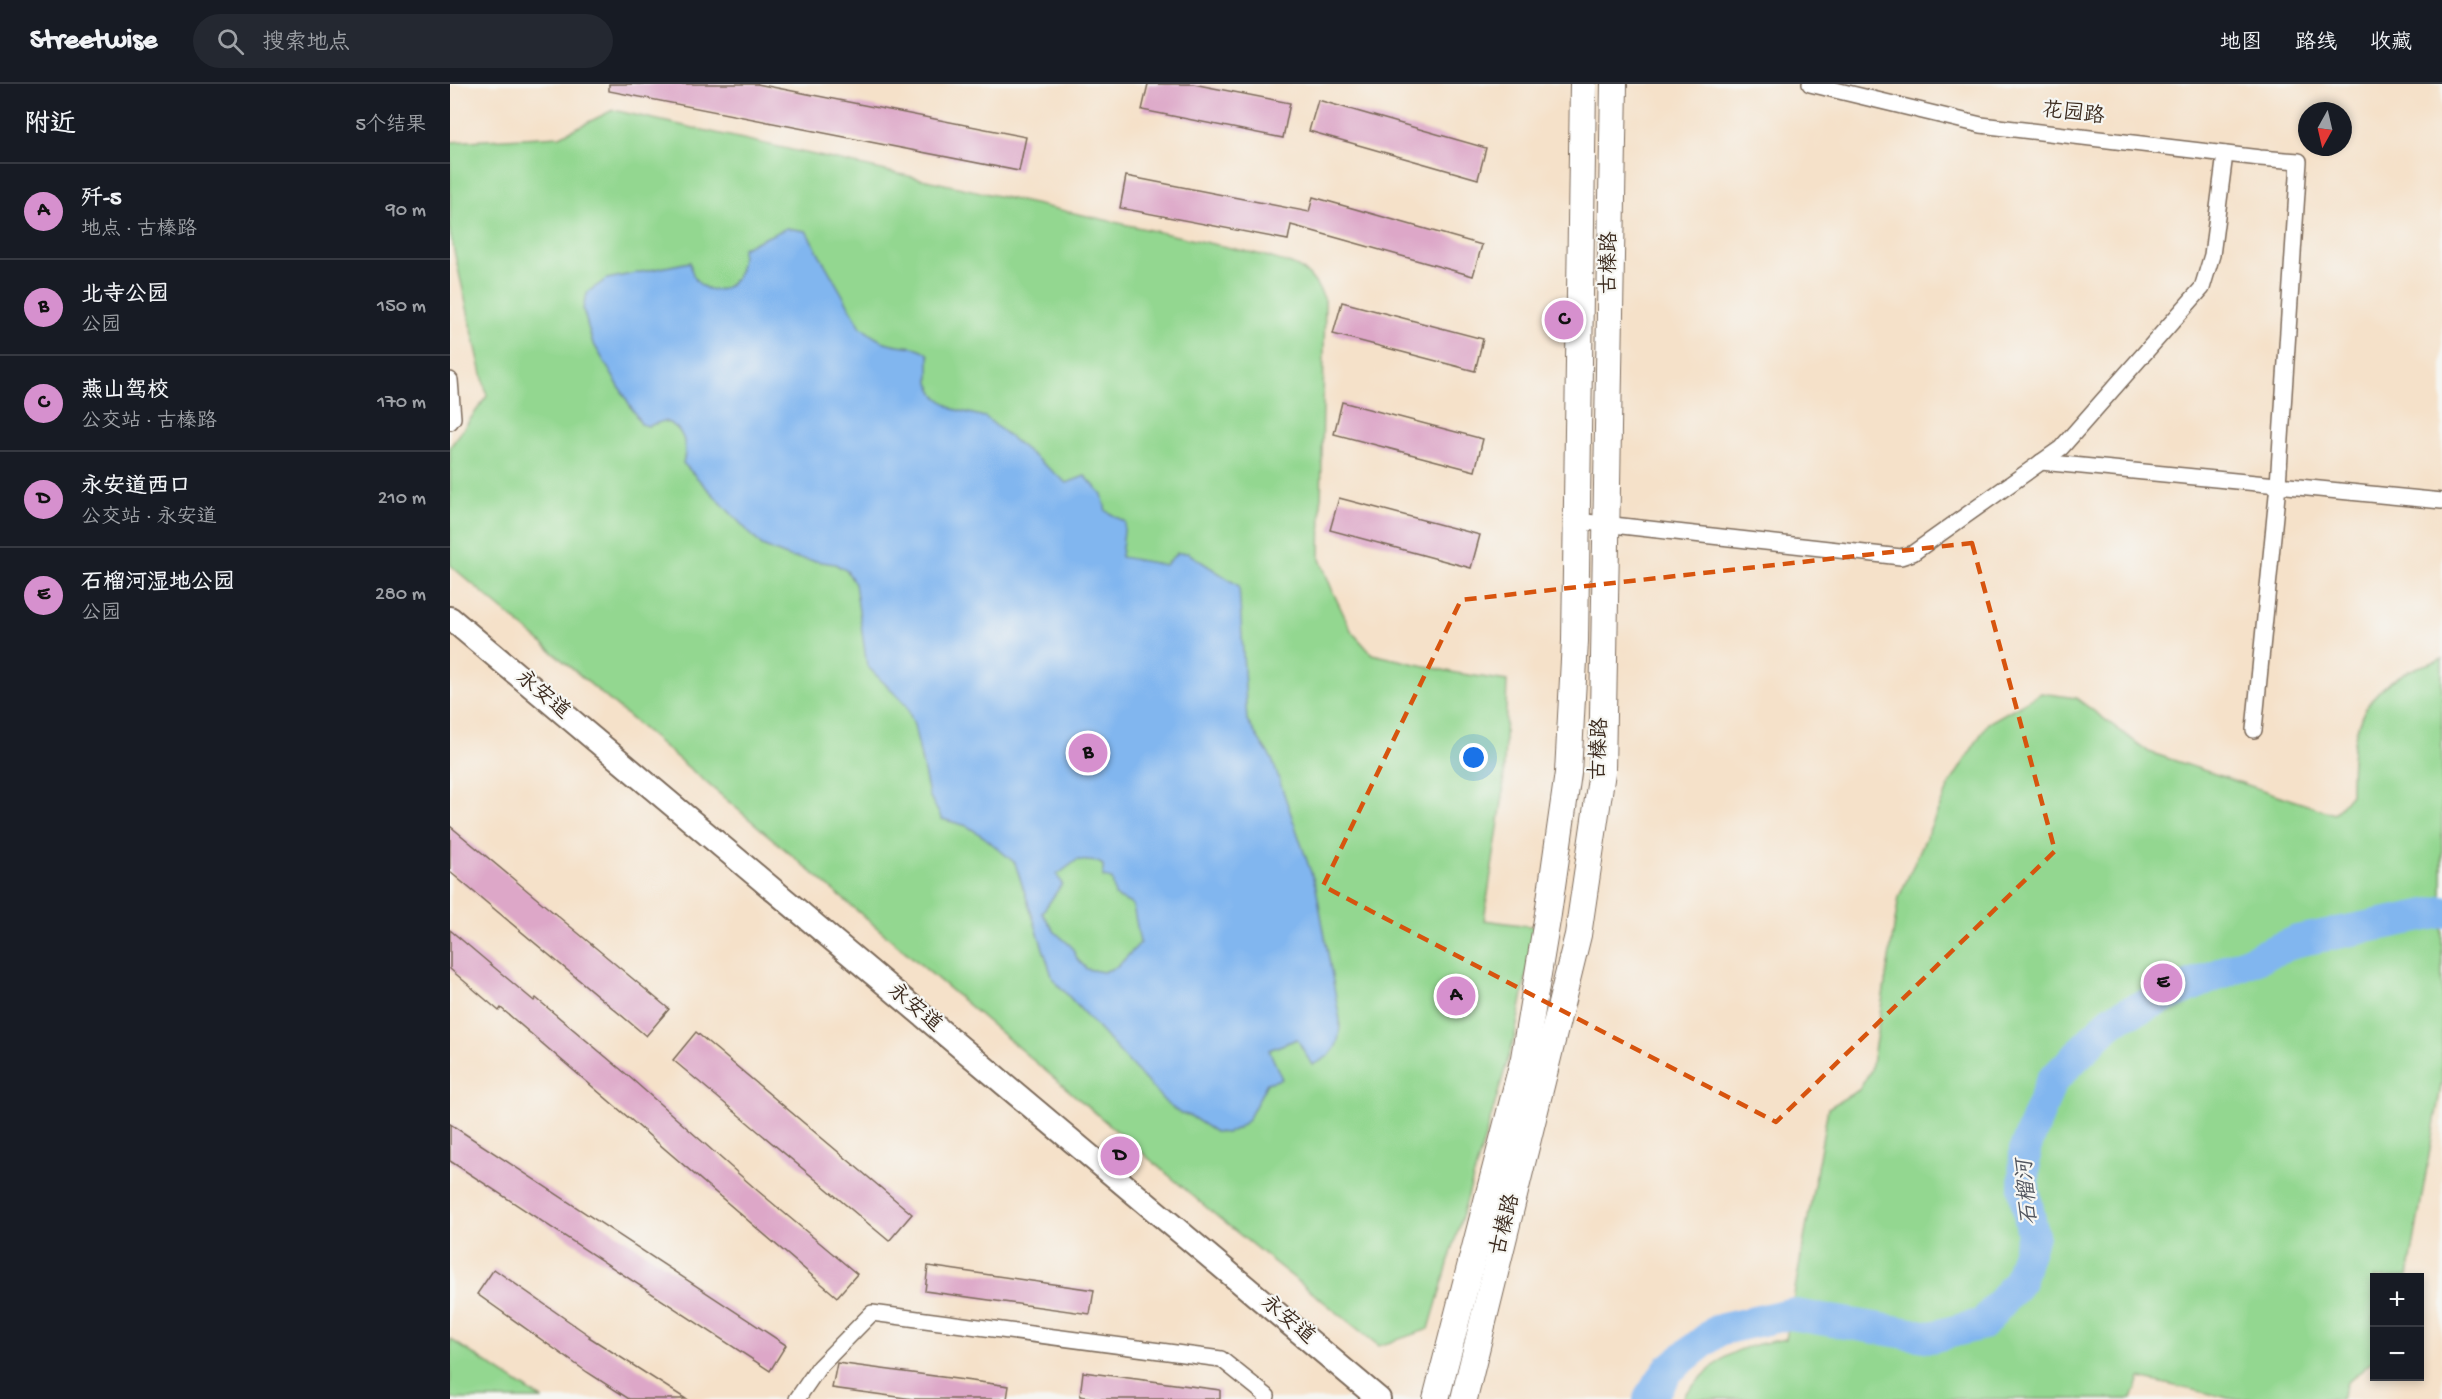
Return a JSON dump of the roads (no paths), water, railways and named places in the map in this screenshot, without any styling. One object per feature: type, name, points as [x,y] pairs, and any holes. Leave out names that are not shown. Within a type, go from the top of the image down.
[{"type":"main road","name":"古榛路","points":[[1436,1399],[1524,1058],[1568,773],[1575,641],[1583,84]]},
{"type":"main road","name":"古榛路","points":[[1464,1399],[1578,935],[1602,772],[1614,84]]},
{"type":"main road","name":"永安道","points":[[450,618],[1379,1399]]},
{"type":"street","name":"花园路","points":[[1810,84],[1981,126],[2299,161],[2278,485]]},
{"type":"street","points":[[1577,521],[1901,557],[1913,553],[2061,448],[2202,288],[2212,255],[2225,154]]},
{"type":"street","points":[[450,380],[453,418],[450,422]]},
{"type":"street","points":[[2041,462],[2442,501]]},
{"type":"street","points":[[2254,730],[2278,485]]},
{"type":"street","points":[[797,1399],[819,1367],[872,1313],[1221,1359],[1267,1396],[1266,1399]]},
{"type":"water","points":[[787,228],[806,231],[861,327],[881,341],[914,347],[929,355],[929,383],[936,396],[953,409],[985,417],[1067,483],[1085,476],[1102,494],[1106,511],[1125,522],[1121,557],[1165,565],[1177,553],[1188,553],[1239,586],[1247,721],[1272,759],[1316,887],[1340,1020],[1339,1036],[1335,1048],[1326,1057],[1312,1065],[1297,1039],[1269,1050],[1282,1079],[1267,1083],[1248,1120],[1238,1128],[1227,1133],[1215,1132],[1167,1104],[1053,979],[1015,863],[967,826],[942,819],[929,795],[914,725],[906,705],[867,666],[855,584],[847,571],[835,564],[789,557],[762,546],[683,463],[685,450],[680,432],[664,421],[648,426],[641,424],[592,341],[583,309],[585,300],[588,292],[607,279],[690,262],[693,275],[700,284],[710,289],[723,289],[739,272],[742,248]],"holes":[[[1077,860],[1098,862],[1103,865],[1103,877],[1112,879],[1115,896],[1133,905],[1140,943],[1117,967],[1103,972],[1087,969],[1078,960],[1071,946],[1055,932],[1042,913],[1062,884],[1057,875]]]},
{"type":"waterway","name":"石榴河","points":[[1649,1399],[1668,1370],[1718,1330],[1789,1314],[1931,1337],[1983,1324],[2019,1281],[2033,1235],[2024,1189],[2025,1149],[2051,1082],[2113,1019],[2297,941],[2442,912]]},
{"type":"place","name":"燕山驾校","points":[[1564,320]]},
{"type":"place","name":"北寺公园","points":[[1088,753]]},
{"type":"place","name":"石榴河湿地公园","points":[[2163,983]]},
{"type":"place","name":"歼-5","points":[[1456,996]]},
{"type":"place","name":"永安道西口","points":[[1120,1156]]}]
